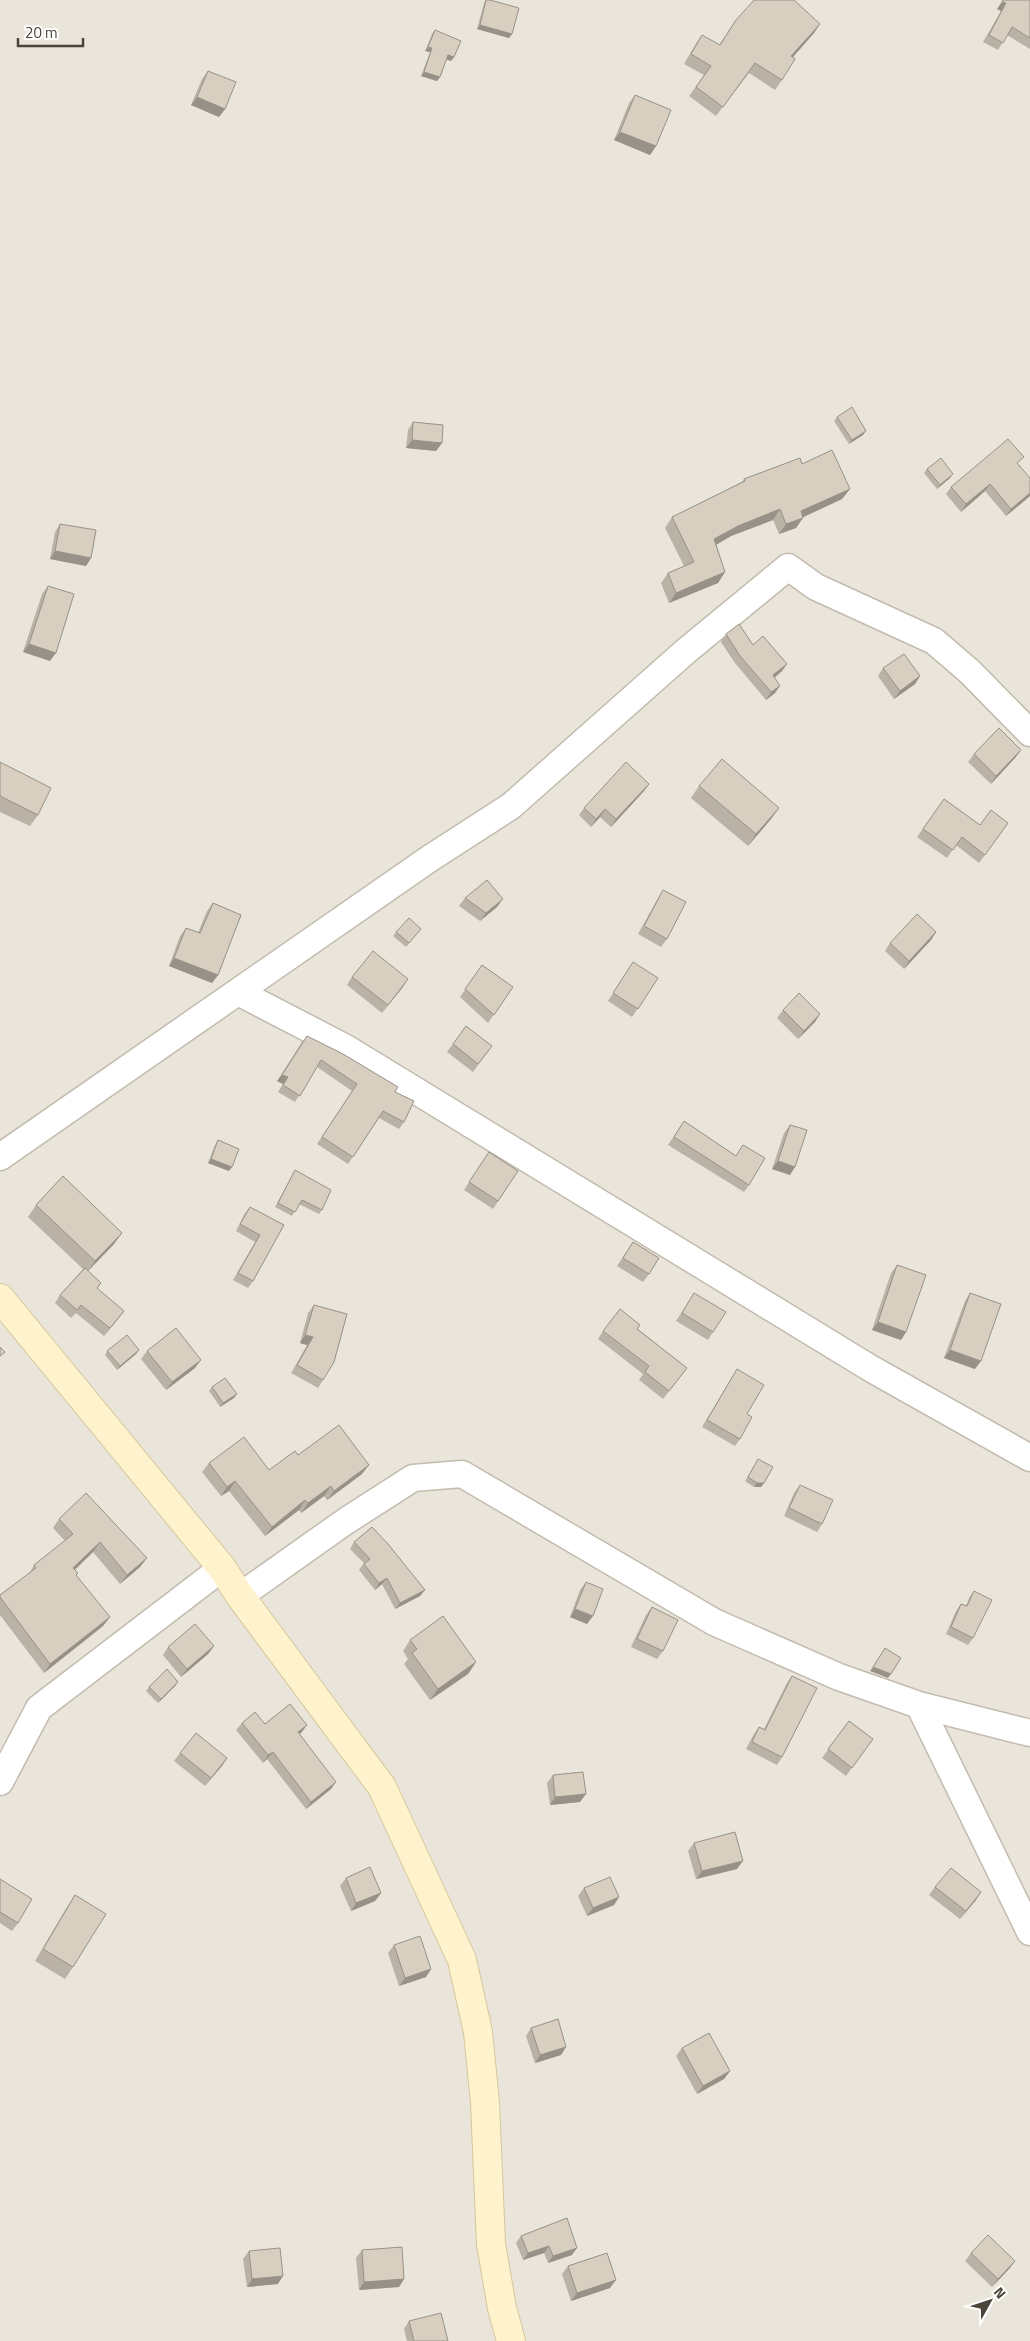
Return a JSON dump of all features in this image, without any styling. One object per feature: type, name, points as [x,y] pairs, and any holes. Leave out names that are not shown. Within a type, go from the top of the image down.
[{"type":"street","points":[[0,1158],[429,859],[511,806],[686,651],[788,567],[816,587],[934,641],[969,671],[1030,734]]},
{"type":"street","points":[[238,992],[346,1048],[870,1368],[1030,1458]]},
{"type":"street","points":[[0,1298],[222,1568],[240,1596],[382,1787],[462,1960],[478,2032],[491,2244],[502,2308],[511,2341]]},
{"type":"street","points":[[240,1596],[346,1521],[413,1478],[462,1474],[714,1622],[839,1677],[919,1705],[1030,1734]]},
{"type":"street","points":[[0,1782],[39,1708],[222,1568]]},
{"type":"street","points":[[919,1705],[1030,1932]]},
{"type":"shaded area","points":[[0,0],[1030,0],[1030,2341],[0,2341]]},
{"type":"building","points":[[486,0],[519,8],[512,34],[480,25]]},
{"type":"building","points":[[754,0],[794,0],[820,24],[791,56],[795,59],[782,80],[755,63],[723,107],[696,87],[711,66],[691,54],[702,35],[720,45],[736,20]]},
{"type":"building","points":[[1003,0],[1030,0],[1030,38],[1012,27],[1003,43],[989,35],[1006,3],[1002,2]]},
{"type":"building","points":[[435,30],[461,41],[454,57],[448,55],[440,77],[424,72],[432,48],[428,47]]},
{"type":"building","points":[[208,71],[236,82],[225,109],[197,97]]},
{"type":"building","points":[[635,95],[671,110],[656,146],[620,132]]},
{"type":"building","points":[[852,407],[866,431],[852,440],[837,417]]},
{"type":"building","points":[[413,422],[443,425],[442,443],[412,440]]},
{"type":"building","points":[[1008,439],[1024,457],[1017,463],[1030,478],[1030,493],[1011,509],[990,484],[966,504],[951,487]]},
{"type":"building","points":[[832,450],[850,489],[801,511],[803,518],[786,524],[780,509],[738,526],[714,539],[725,572],[676,593],[668,573],[694,562],[672,517],[745,481],[744,479],[800,458],[802,464]]},
{"type":"building","points":[[941,458],[953,474],[940,485],[927,469]]},
{"type":"building","points":[[60,524],[96,530],[91,558],[55,551]]},
{"type":"building","points":[[48,586],[74,594],[56,653],[29,644]]},
{"type":"building","points":[[739,624],[753,645],[763,636],[787,664],[773,675],[780,686],[771,692],[740,656],[726,634]]},
{"type":"building","points":[[904,654],[920,676],[900,691],[883,668]]},
{"type":"building","points":[[999,728],[1021,750],[996,776],[974,754]]},
{"type":"building","points":[[722,759],[779,808],[756,834],[699,786]]},
{"type":"building","points":[[0,762],[51,788],[38,815],[0,796]]},
{"type":"building","points":[[626,762],[649,784],[616,819],[605,809],[596,819],[584,808]]},
{"type":"building","points":[[944,799],[980,825],[991,810],[1008,823],[985,855],[962,837],[953,850],[923,829]]},
{"type":"building","points":[[487,880],[503,899],[486,913],[465,898]]},
{"type":"building","points":[[663,890],[686,902],[667,939],[644,926]]},
{"type":"building","points":[[213,903],[241,915],[218,975],[174,958],[186,928],[200,933]]},
{"type":"building","points":[[917,914],[936,932],[909,961],[890,943]]},
{"type":"building","points":[[409,918],[421,929],[409,943],[396,932]]},
{"type":"building","points":[[373,951],[408,979],[388,1005],[352,977]]},
{"type":"building","points":[[633,962],[658,978],[638,1009],[613,993]]},
{"type":"building","points":[[482,965],[513,987],[494,1015],[465,989]]},
{"type":"building","points":[[799,993],[820,1014],[804,1031],[783,1010]]},
{"type":"building","points":[[466,1026],[492,1046],[478,1064],[453,1044]]},
{"type":"building","points":[[307,1036],[343,1054],[398,1087],[395,1092],[414,1101],[404,1122],[383,1111],[353,1157],[322,1137],[357,1084],[321,1060],[300,1096],[283,1085],[288,1077],[282,1075]]},
{"type":"building","points":[[684,1121],[736,1156],[743,1145],[765,1158],[749,1185],[674,1137]]},
{"type":"building","points":[[790,1125],[807,1130],[795,1167],[778,1161]]},
{"type":"building","points":[[218,1140],[239,1149],[232,1167],[211,1159]]},
{"type":"building","points":[[489,1152],[518,1171],[498,1201],[469,1182]]},
{"type":"building","points":[[295,1170],[331,1190],[322,1210],[302,1200],[295,1212],[278,1203]]},
{"type":"building","points":[[63,1176],[122,1233],[95,1261],[36,1205]]},
{"type":"building","points":[[250,1207],[284,1225],[253,1281],[238,1273],[260,1235],[240,1224]]},
{"type":"building","points":[[633,1242],[659,1258],[649,1274],[623,1258]]},
{"type":"building","points":[[897,1265],[926,1275],[906,1332],[878,1322]]},
{"type":"building","points":[[85,1268],[101,1283],[97,1288],[124,1311],[110,1328],[81,1305],[77,1310],[60,1295]]},
{"type":"building","points":[[694,1293],[726,1312],[713,1332],[682,1313]]},
{"type":"building","points":[[970,1293],[1001,1304],[981,1361],[950,1350]]},
{"type":"building","points":[[314,1305],[347,1314],[334,1362],[323,1380],[297,1365],[313,1337],[305,1335]]},
{"type":"building","points":[[620,1309],[640,1325],[637,1329],[687,1368],[669,1391],[645,1372],[649,1366],[603,1331]]},
{"type":"building","points":[[176,1328],[201,1360],[172,1382],[147,1351]]},
{"type":"building","points":[[127,1335],[139,1350],[120,1366],[107,1351]]},
{"type":"building","points":[[0,1347],[5,1352],[0,1356]]},
{"type":"building","points":[[737,1369],[764,1385],[747,1414],[752,1417],[740,1439],[707,1420]]},
{"type":"building","points":[[225,1378],[237,1394],[223,1403],[212,1387]]},
{"type":"building","points":[[339,1425],[369,1465],[334,1491],[331,1486],[308,1503],[305,1500],[272,1527],[235,1481],[227,1487],[209,1463],[244,1437],[269,1470],[295,1451],[298,1455]]},
{"type":"building","points":[[758,1459],[773,1467],[764,1483],[757,1483],[748,1477]]},
{"type":"building","points":[[800,1485],[833,1500],[822,1524],[789,1508]]},
{"type":"building","points":[[86,1493],[147,1558],[127,1575],[100,1542],[73,1568],[78,1573],[76,1575],[110,1617],[50,1664],[0,1595],[36,1568],[34,1565],[73,1534],[59,1519]]},
{"type":"building","points":[[372,1527],[425,1590],[400,1603],[387,1578],[379,1583],[364,1564],[370,1559],[354,1542]]},
{"type":"building","points":[[586,1582],[603,1589],[593,1616],[575,1609]]},
{"type":"building","points":[[974,1591],[992,1600],[973,1638],[951,1627],[961,1604],[967,1606]]},
{"type":"building","points":[[652,1607],[678,1620],[663,1651],[637,1639]]},
{"type":"building","points":[[443,1616],[476,1662],[438,1689],[412,1653],[417,1649],[410,1640]]},
{"type":"building","points":[[195,1624],[214,1646],[187,1669],[168,1647]]},
{"type":"building","points":[[885,1648],[901,1658],[891,1674],[873,1667]]},
{"type":"building","points":[[167,1669],[178,1682],[161,1699],[149,1687]]},
{"type":"building","points":[[792,1676],[817,1688],[782,1757],[752,1742],[759,1727],[765,1730]]},
{"type":"building","points":[[290,1704],[307,1725],[298,1732],[336,1782],[311,1802],[273,1752],[268,1755],[242,1723],[255,1712],[265,1724]]},
{"type":"building","points":[[849,1721],[873,1739],[852,1768],[828,1749]]},
{"type":"building","points":[[196,1733],[227,1758],[211,1778],[180,1753]]},
{"type":"building","points":[[583,1772],[586,1794],[555,1797],[553,1775]]},
{"type":"building","points":[[735,1832],[743,1861],[702,1871],[694,1843]]},
{"type":"building","points":[[370,1867],[381,1893],[356,1903],[346,1878]]},
{"type":"building","points":[[951,1868],[981,1892],[966,1911],[935,1887]]},
{"type":"building","points":[[610,1877],[619,1897],[593,1908],[584,1888]]},
{"type":"building","points":[[0,1879],[32,1899],[18,1923],[0,1912]]},
{"type":"building","points":[[75,1895],[106,1914],[73,1967],[43,1949]]},
{"type":"building","points":[[420,1936],[431,1969],[405,1978],[394,1945]]},
{"type":"building","points":[[558,2019],[566,2047],[540,2055],[531,2028]]},
{"type":"building","points":[[709,2033],[730,2071],[703,2086],[682,2048]]},
{"type":"building","points":[[567,2218],[577,2248],[553,2256],[549,2246],[528,2253],[521,2236]]},
{"type":"building","points":[[988,2235],[1015,2261],[998,2279],[971,2253]]},
{"type":"building","points":[[402,2247],[404,2279],[364,2282],[362,2250]]},
{"type":"building","points":[[280,2248],[283,2276],[252,2279],[249,2251]]},
{"type":"building","points":[[607,2253],[616,2280],[577,2293],[568,2266]]},
{"type":"building","points":[[441,2313],[448,2341],[414,2341],[409,2321]]}]
